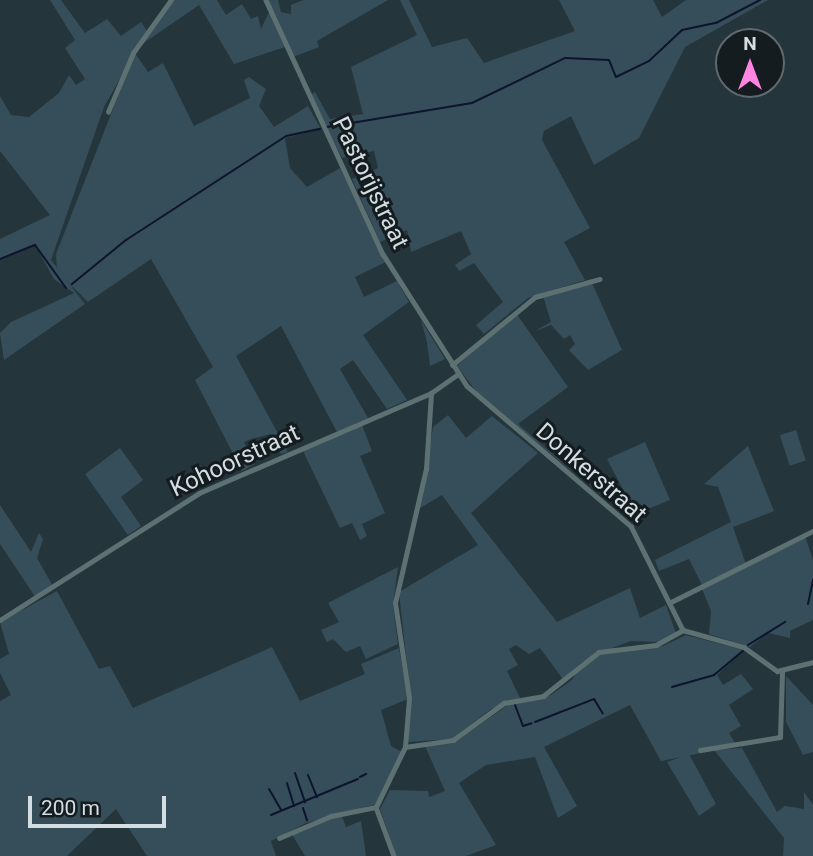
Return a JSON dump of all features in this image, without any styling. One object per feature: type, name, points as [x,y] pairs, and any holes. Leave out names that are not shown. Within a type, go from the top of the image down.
[{"type":"street","points":[[108,112],[133,53],[171,0]]},
{"type":"street","name":"Pastorijstraat","points":[[266,0],[383,254],[458,374]]},
{"type":"street","points":[[452,365],[535,297],[600,279]]},
{"type":"street","name":"Kohoorstraat","points":[[0,620],[214,485],[431,393],[458,374]]},
{"type":"street","name":"Donkerstraat","points":[[458,374],[484,405],[631,526],[683,630]]},
{"type":"street","points":[[394,856],[376,807],[405,747],[409,698],[395,603],[426,469],[431,393]]},
{"type":"street","points":[[669,603],[813,531]]},
{"type":"street","points":[[405,747],[453,740],[504,704],[543,696],[599,652],[663,643],[683,630],[738,645],[782,672],[813,662]]},
{"type":"street","points":[[700,750],[780,737],[782,672]]},
{"type":"street","points":[[279,838],[345,812],[376,807]]},
{"type":"shaded area","points":[[50,0],[61,0],[85,33],[107,19],[121,36],[141,22],[147,31],[104,107],[51,260],[85,304],[4,360],[0,333],[11,322],[74,293],[54,279],[35,245],[0,260],[0,239],[50,215],[0,151],[0,96],[11,115],[29,117],[59,93],[69,75],[76,85],[85,79],[65,48],[75,40]]},
{"type":"shaded area","points":[[173,0],[217,0],[226,15],[242,4],[251,19],[258,16],[261,29],[269,12],[285,47],[234,64],[199,5],[138,47]]},
{"type":"shaded area","points":[[268,0],[278,0],[281,12],[291,14],[291,5],[303,0],[388,0],[317,41],[319,47],[293,57]]},
{"type":"shaded area","points":[[400,0],[409,0],[432,47],[467,38],[484,63],[575,31],[559,0],[653,0],[662,17],[686,0],[768,0],[685,47],[639,138],[594,165],[571,116],[544,131],[542,140],[590,228],[564,242],[585,280],[528,298],[484,334],[476,325],[503,302],[474,263],[459,271],[455,265],[471,254],[461,231],[411,252],[407,230],[380,242],[352,179],[378,168],[374,151],[342,158],[310,95],[315,92],[330,119],[363,114],[351,67],[417,35]]},
{"type":"shaded area","points":[[135,53],[148,72],[163,63],[194,126],[250,98],[244,80],[249,77],[266,89],[259,106],[274,127],[308,106],[321,129],[285,138],[290,168],[307,187],[340,168],[386,262],[355,277],[364,297],[397,281],[409,302],[363,335],[407,400],[387,409],[353,360],[340,369],[368,418],[337,432],[281,326],[236,356],[288,452],[281,454],[271,434],[251,439],[244,442],[255,464],[242,471],[195,380],[213,367],[151,259],[88,302],[57,271],[56,254]]},
{"type":"shaded area","points":[[592,283],[622,350],[588,370],[569,350],[575,344],[570,335],[564,339],[551,325],[535,331],[551,322],[543,296]]},
{"type":"shaded area","points":[[516,313],[568,387],[518,424],[584,481],[479,395],[457,366]]},
{"type":"shaded area","points":[[421,320],[445,359],[430,366],[427,342]]},
{"type":"shaded area","points":[[448,415],[466,438],[492,416],[538,453],[471,513],[557,622],[630,588],[640,618],[666,605],[676,633],[661,642],[631,641],[612,648],[663,646],[686,635],[744,650],[717,675],[723,685],[741,674],[753,689],[729,705],[741,726],[729,733],[737,746],[661,761],[630,705],[544,747],[577,806],[558,818],[535,757],[486,765],[459,783],[496,845],[466,856],[396,856],[380,809],[390,790],[428,791],[429,797],[445,791],[425,746],[458,740],[512,702],[551,695],[572,680],[582,662],[565,682],[540,648],[529,654],[516,645],[509,649],[518,665],[507,671],[520,698],[491,709],[452,739],[408,742],[411,701],[399,592],[478,545],[442,495],[420,508],[433,427]]},
{"type":"shaded area","points":[[362,425],[372,451],[360,456],[385,513],[362,524],[367,536],[360,540],[352,523],[340,528],[303,451]]},
{"type":"shaded area","points":[[796,430],[806,460],[790,466],[780,435]]},
{"type":"shaded area","points":[[645,442],[670,500],[633,515],[623,509],[627,497],[607,459]]},
{"type":"shaded area","points":[[748,446],[774,511],[733,527],[746,564],[702,585],[689,559],[659,571],[655,560],[731,522],[718,487],[704,484]]},
{"type":"shaded area","points":[[120,448],[143,480],[121,497],[141,526],[128,535],[85,474]]},
{"type":"shaded area","points":[[0,505],[31,552],[39,533],[43,539],[37,558],[54,588],[36,598],[0,544]]},
{"type":"shaded area","points":[[805,536],[813,560],[813,620],[790,631],[790,638],[768,633],[750,647],[709,634],[711,611],[702,589]]},
{"type":"shaded area","points":[[398,567],[393,605],[398,644],[366,659],[360,646],[346,652],[333,639],[327,642],[321,630],[339,622],[328,603]]},
{"type":"shaded area","points":[[57,591],[99,669],[110,666],[133,708],[272,647],[300,701],[365,674],[361,664],[399,648],[408,699],[381,710],[391,746],[402,752],[393,778],[377,804],[306,823],[271,841],[276,856],[147,856],[116,809],[67,856],[0,856],[0,701],[11,695],[0,673],[0,659],[9,654],[0,622]]},
{"type":"shaded area","points":[[786,676],[813,705],[813,752],[803,755],[786,722]]},
{"type":"shaded area","points":[[742,748],[777,812],[785,806],[804,809],[804,792],[813,805],[813,856],[783,856],[784,838],[714,750]]},
{"type":"shaded area","points":[[689,754],[716,804],[699,816],[667,762]]},
{"type":"shaded area","points":[[341,814],[346,827],[361,821],[366,856],[305,856],[291,833]]},
{"type":"waterway","points":[[327,127],[472,103],[565,58],[609,60],[616,77],[649,61],[682,30],[716,23],[760,0]]},
{"type":"waterway","points":[[72,284],[126,240],[286,136],[320,129]]},
{"type":"waterway","points":[[0,259],[35,245],[66,288]]},
{"type":"waterway","points":[[808,604],[813,580]]},
{"type":"waterway","points":[[748,645],[785,622]]},
{"type":"waterway","points":[[672,687],[714,675],[744,650]]},
{"type":"waterway","points":[[535,722],[594,699],[603,714]]},
{"type":"waterway","points":[[515,705],[523,726],[532,723]]},
{"type":"waterway","points":[[295,773],[305,802]]},
{"type":"waterway","points":[[360,777],[366,774]]},
{"type":"waterway","points":[[308,775],[317,797]]},
{"type":"waterway","points":[[271,815],[358,779]]},
{"type":"waterway","points":[[287,783],[294,806]]},
{"type":"waterway","points":[[269,789],[281,810]]},
{"type":"waterway","points":[[303,808],[307,820]]}]
